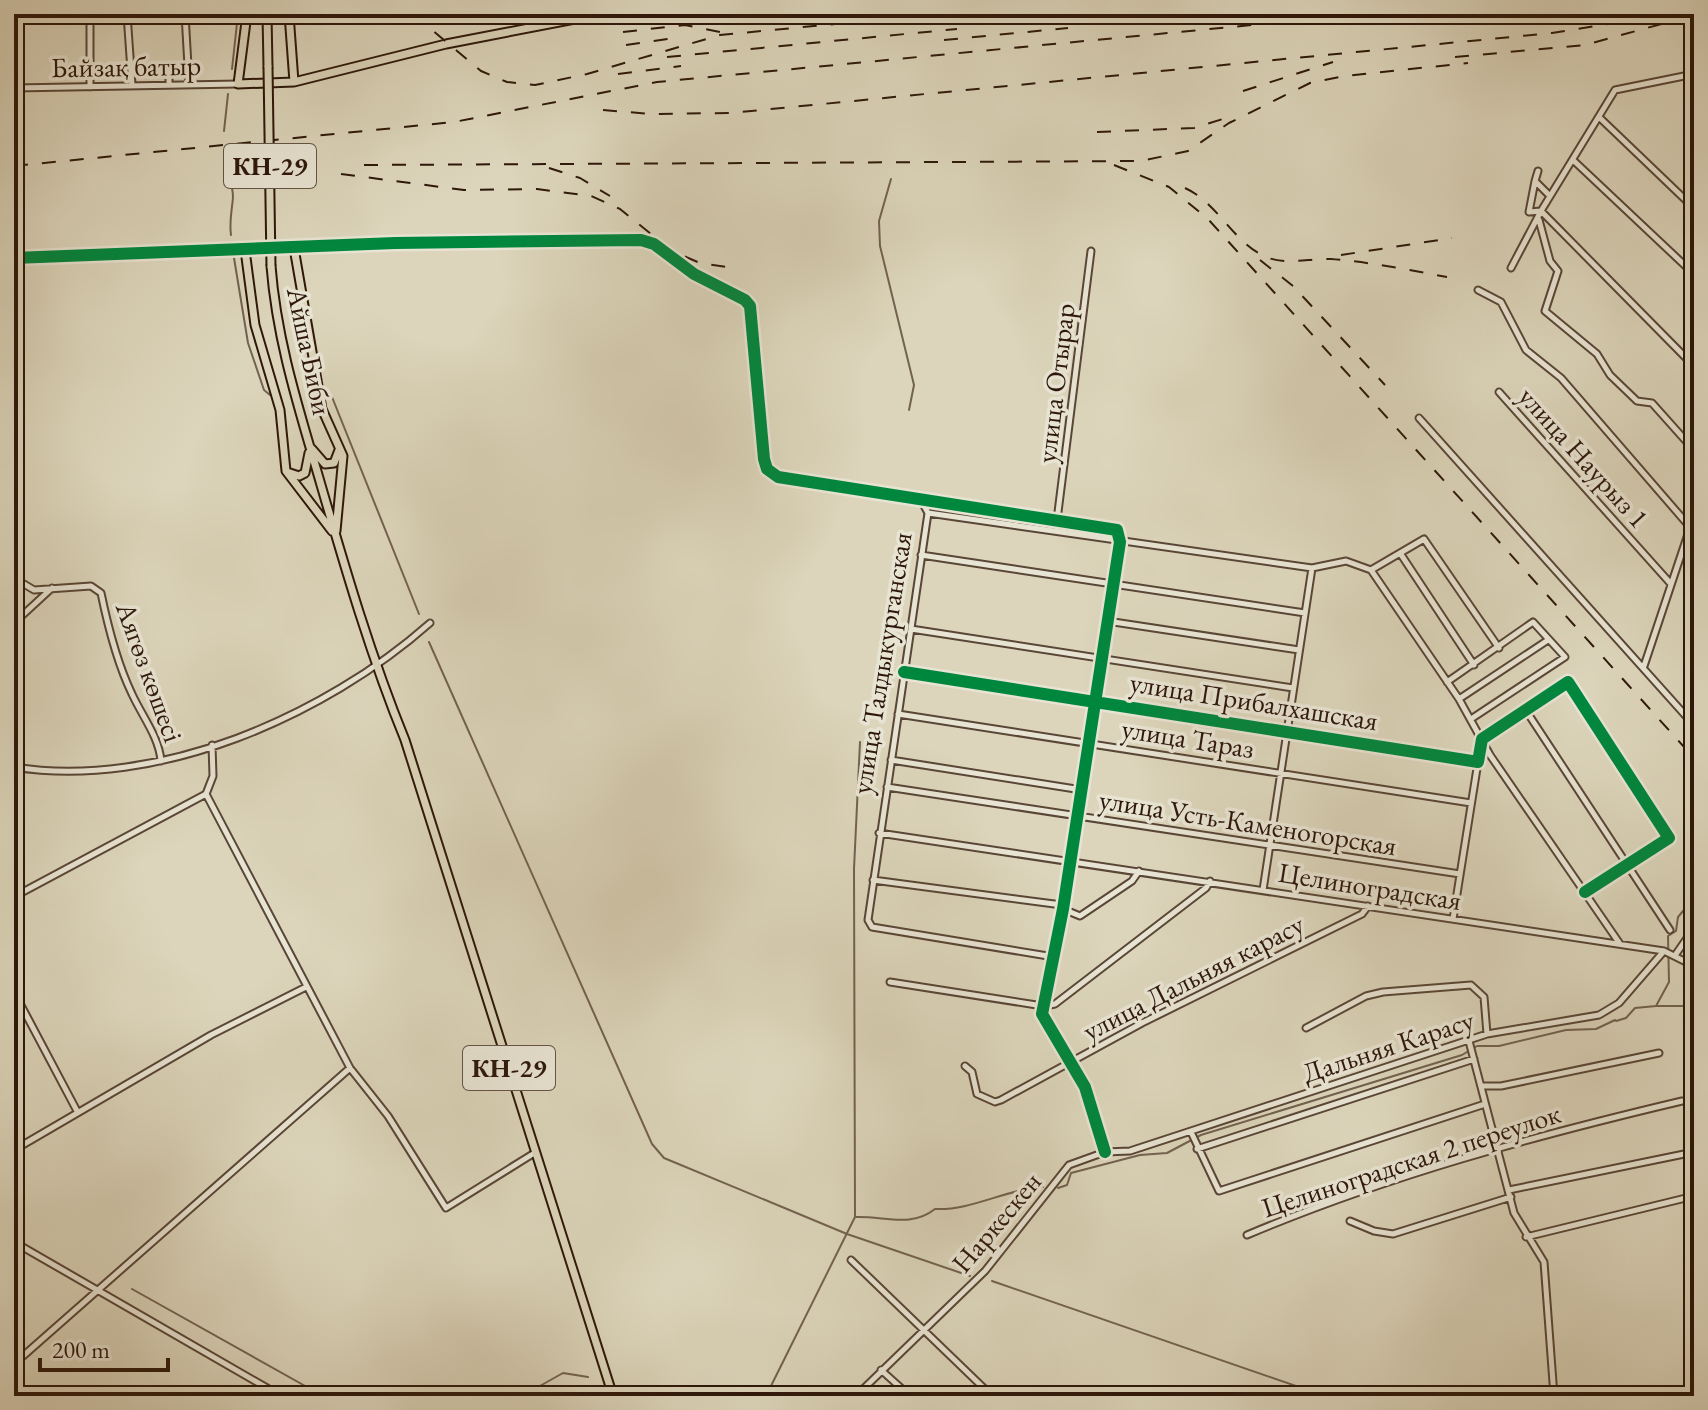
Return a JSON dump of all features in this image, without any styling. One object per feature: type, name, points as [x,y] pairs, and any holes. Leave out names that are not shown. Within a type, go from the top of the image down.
[{"type":"main road","points":[[247,14],[238,84],[294,82],[446,44],[601,14]]},
{"type":"main road","name":"Айша Биби","points":[[267,14],[271,266],[283,351],[309,444]]},
{"type":"main road","points":[[289,14],[294,82]]},
{"type":"main road","points":[[294,248],[315,382],[322,409],[340,448],[342,484],[335,535]]},
{"type":"main road","points":[[245,250],[252,314],[280,410],[286,471],[335,535]]},
{"type":"main road","points":[[286,471],[299,476],[305,473],[309,444]]},
{"type":"main road","points":[[309,444],[325,464],[334,463],[340,448]]},
{"type":"main road","name":"КН-29","points":[[309,444],[375,668],[405,740],[613,1396]]},
{"type":"street","points":[[90,14],[90,87]]},
{"type":"street","points":[[127,14],[132,85]]},
{"type":"street","points":[[185,14],[189,83]]},
{"type":"street","points":[[169,67],[169,84]]},
{"type":"street","points":[[131,68],[188,67]]},
{"type":"street","points":[[1511,268],[1539,220],[1541,211],[1615,90],[1694,74]]},
{"type":"street","name":"Байзақ батыр","points":[[14,88],[238,84]]},
{"type":"street","points":[[1600,118],[1693,206]]},
{"type":"street","points":[[1573,160],[1694,274]]},
{"type":"street","points":[[1538,171],[1529,212],[1541,211]]},
{"type":"street","points":[[1535,181],[1550,196]]},
{"type":"street","points":[[1541,211],[1694,366]]},
{"type":"street","points":[[1539,220],[1544,247],[1558,271],[1545,311],[1597,354],[1610,375],[1637,401],[1652,403],[1694,450]]},
{"type":"street","points":[[14,258],[641,240],[654,244],[672,261],[745,300],[750,306],[764,459],[771,472],[778,477],[1114,528],[1120,533],[1120,542],[1071,861],[1042,1014],[1085,1087],[1105,1152]]},
{"type":"street","name":"улица Отырар","points":[[1057,520],[1091,251]]},
{"type":"street","points":[[1478,290],[1501,302],[1526,350],[1561,378],[1690,527]]},
{"type":"street","name":"улица Наурыз 1","points":[[1499,392],[1671,584]]},
{"type":"street","points":[[1419,418],[1694,725]]},
{"type":"street","name":"улица Талдыкурганская","points":[[921,501],[928,513],[868,920],[872,927],[1054,957]]},
{"type":"street","points":[[928,513],[1312,568],[1346,561],[1371,570],[1620,944]]},
{"type":"street","points":[[1644,666],[1694,516]]},
{"type":"street","points":[[1371,570],[1424,539],[1499,648]]},
{"type":"street","points":[[1400,553],[1474,665]]},
{"type":"street","points":[[921,555],[1305,613]]},
{"type":"street","points":[[1263,890],[1312,568]]},
{"type":"street","name":"Аягөз көшесі","points":[[14,578],[34,590],[91,586],[101,593],[108,630],[132,695],[159,747],[161,761]]},
{"type":"street","points":[[14,623],[53,588]]},
{"type":"street","points":[[1107,621],[1299,650]]},
{"type":"street","points":[[1447,682],[1533,622],[1540,626],[1548,640],[1565,657],[1471,719]]},
{"type":"street","points":[[14,767],[52,773],[161,761],[254,732],[375,668],[430,623]]},
{"type":"street","points":[[911,629],[1293,688]]},
{"type":"street","points":[[1459,699],[1548,640]]},
{"type":"street","name":"улица Прибалхашская","points":[[904,672],[1478,762]]},
{"type":"street","points":[[1453,919],[1482,739],[1568,682],[1669,838],[1585,892]]},
{"type":"street","points":[[1525,709],[1670,930]]},
{"type":"street","name":"улица Тараз","points":[[898,714],[1471,803]]},
{"type":"street","points":[[14,892],[19,894],[206,794],[213,776],[212,745]]},
{"type":"street","points":[[891,760],[1082,790]]},
{"type":"street","name":"улица Усть-Каменогорская","points":[[887,787],[1460,874]]},
{"type":"street","points":[[206,794],[350,1068],[388,1116],[446,1208],[536,1152]]},
{"type":"street","name":"Целиноградская","points":[[879,833],[1676,954]]},
{"type":"street","points":[[873,880],[1062,907],[1080,916],[1132,881],[1139,871]]},
{"type":"street","points":[[890,982],[1044,1006],[1055,1004],[1210,881]]},
{"type":"street","name":"улица Дальняя карасу","points":[[965,1066],[972,1072],[977,1094],[995,1102],[1362,914],[1369,906]]},
{"type":"street","points":[[1694,928],[1676,954],[1694,966]]},
{"type":"street","name":"Дальняя Карасу","points":[[1105,1152],[1130,1151],[1470,1043],[1487,1034],[1599,1015],[1619,1003],[1664,951]]},
{"type":"street","points":[[1306,1028],[1366,996],[1471,985],[1484,997],[1487,1034]]},
{"type":"street","points":[[14,1150],[211,1035],[306,987]]},
{"type":"street","points":[[14,992],[77,1111]]},
{"type":"street","points":[[1470,1043],[1511,1197],[1526,1237],[1544,1262],[1547,1274],[1554,1396]]},
{"type":"street","points":[[1482,1086],[1501,1086],[1659,1053]]},
{"type":"street","points":[[1197,1147],[1473,1056]]},
{"type":"street","points":[[14,1364],[350,1068]]},
{"type":"street","name":"Целиноградская 2 переулок","points":[[1247,1235],[1306,1210],[1496,1147],[1682,1101]]},
{"type":"street","points":[[1191,1132],[1219,1191],[1485,1104]]},
{"type":"street","name":"Наркескен","points":[[856,1396],[985,1271],[1069,1165],[1105,1152]]},
{"type":"street","points":[[1509,1190],[1694,1152]]},
{"type":"street","points":[[1526,1237],[1694,1196]]},
{"type":"street","points":[[1350,1221],[1374,1231],[1393,1234],[1511,1197]]},
{"type":"street","points":[[14,1242],[281,1396]]},
{"type":"street","points":[[851,1260],[992,1396]]},
{"type":"street","points":[[881,1370],[910,1396]]},
{"type":"waterway","points":[[232,69],[238,14]]},
{"type":"waterway","points":[[224,131],[228,94]]},
{"type":"waterway","points":[[226,152],[233,197],[231,235]]},
{"type":"waterway","points":[[891,179],[879,221],[880,246],[914,385],[909,410]]},
{"type":"waterway","points":[[234,258],[248,343],[264,390],[270,395]]},
{"type":"waterway","points":[[325,398],[332,397],[419,614]]},
{"type":"waterway","points":[[429,642],[652,1144],[664,1158],[847,1234],[970,1276]]},
{"type":"waterway","points":[[766,1396],[855,1217],[854,869],[860,742]]},
{"type":"waterway","points":[[1694,773],[1688,779],[1694,785]]},
{"type":"waterway","points":[[1616,1021],[1626,1018],[1635,1008],[1656,1006],[1669,982],[1668,936],[1676,931],[1678,917],[1694,898]]},
{"type":"waterway","points":[[1657,1006],[1684,1006],[1694,1002]]},
{"type":"waterway","points":[[1058,1188],[1067,1185],[1071,1173],[1140,1155],[1167,1153],[1201,1135],[1462,1055],[1477,1046],[1499,1046],[1566,1030],[1596,1029],[1615,1020]]},
{"type":"waterway","points":[[856,1217],[907,1220],[935,1209],[962,1207],[1043,1187]]},
{"type":"waterway","points":[[992,1281],[1325,1396]]},
{"type":"waterway","points":[[132,1289],[323,1396]]},
{"type":"waterway","points":[[522,1396],[563,1373],[588,1377]]},
{"type":"waterway","points":[[628,1386],[698,1396]]},
{"type":"railway","points":[[413,14],[481,71],[507,82],[535,85],[587,74],[720,35],[877,20],[984,22],[1062,14]]},
{"type":"railway","points":[[1053,20],[1120,14]]},
{"type":"railway","points":[[1107,24],[1215,14]]},
{"type":"railway","points":[[14,166],[454,122],[657,82],[1294,21],[1472,22],[1565,14]]},
{"type":"railway","points":[[603,110],[652,114],[730,113],[1552,33],[1670,14]]},
{"type":"railway","points":[[1455,57],[1585,45],[1694,15]]},
{"type":"railway","points":[[623,32],[685,25],[720,32]]},
{"type":"railway","points":[[944,40],[1068,28]]},
{"type":"railway","points":[[667,57],[957,29]]},
{"type":"railway","points":[[626,45],[674,38]]},
{"type":"railway","points":[[1243,91],[1333,62]]},
{"type":"railway","points":[[364,165],[1141,161],[1188,151],[1229,123],[1310,83],[1344,76],[1468,63]]},
{"type":"railway","points":[[618,74],[681,66]]},
{"type":"railway","points":[[1097,132],[1194,128],[1226,118]]},
{"type":"railway","points":[[1114,165],[1169,187],[1208,219],[1694,758]]},
{"type":"railway","points":[[549,168],[580,178],[610,196]]},
{"type":"railway","points":[[341,174],[464,190],[537,189],[591,196],[620,209],[672,251],[700,263],[727,267]]},
{"type":"railway","points":[[1185,188],[1207,203],[1242,241],[1272,259],[1346,260],[1447,277]]},
{"type":"railway","points":[[1341,255],[1452,238]]},
{"type":"railway","points":[[1260,260],[1293,286],[1385,385]]},
{"type":"cycle path","points":[[14,258],[395,243],[641,240],[654,244],[694,274],[745,300],[750,306],[764,459],[767,469],[778,477],[1117,530],[1120,542],[1063,909],[1042,1014],[1085,1087],[1105,1152]]},
{"type":"cycle path","points":[[904,672],[1478,762],[1482,739],[1568,682],[1669,838],[1585,892]]}]
